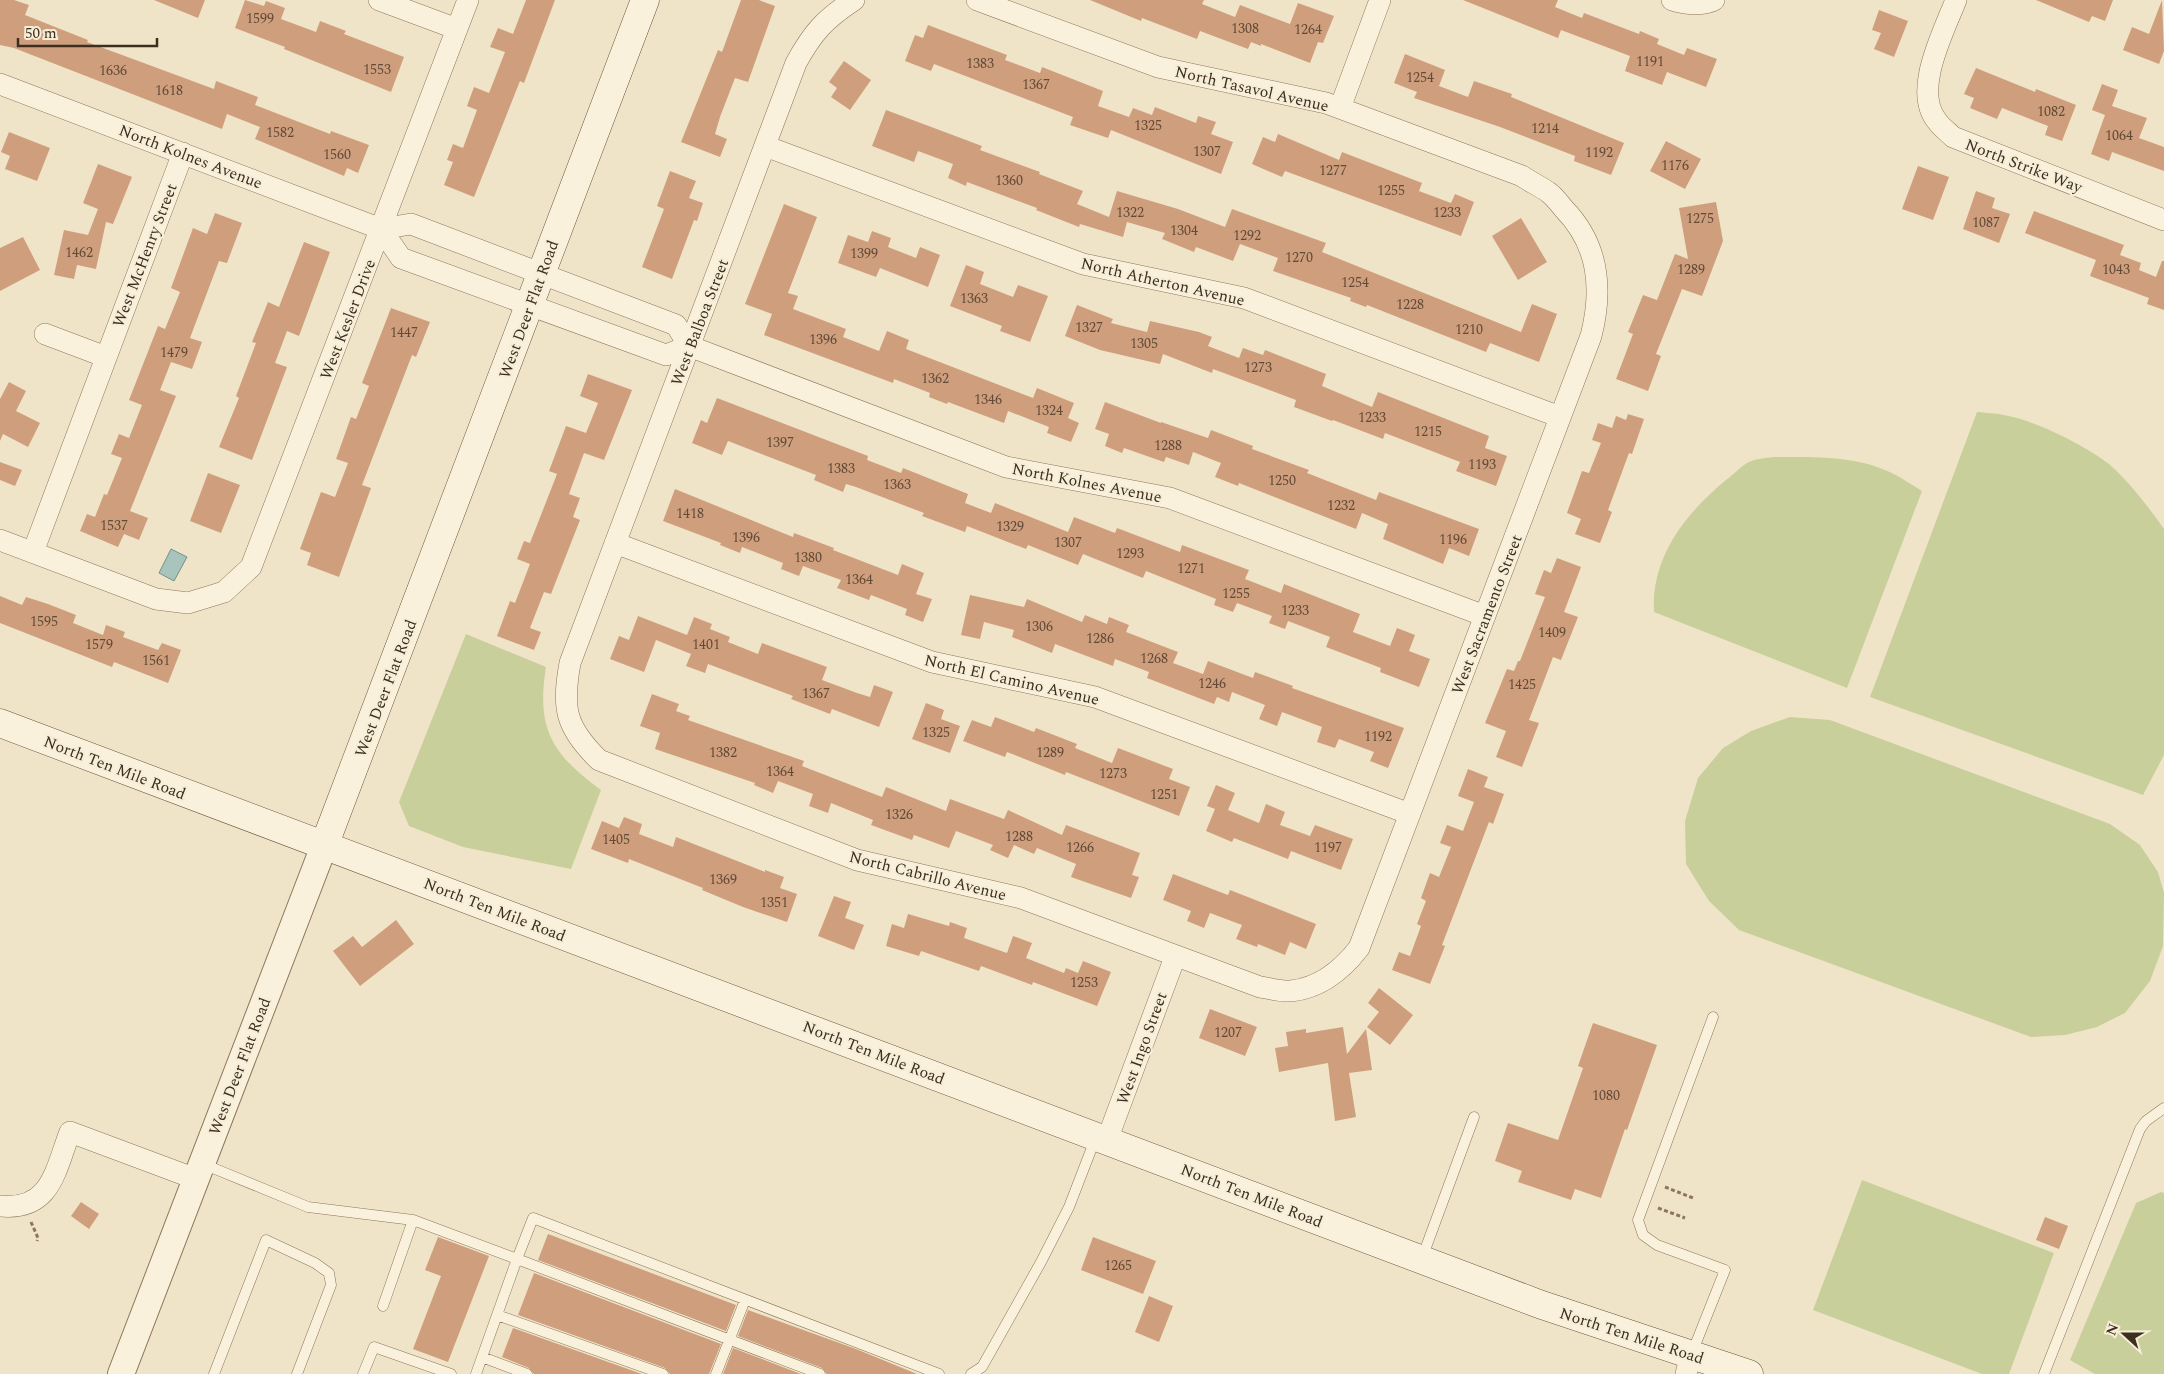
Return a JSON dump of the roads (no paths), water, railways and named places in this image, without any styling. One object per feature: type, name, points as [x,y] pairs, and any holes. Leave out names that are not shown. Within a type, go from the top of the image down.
[{"type":"main road","name":"West Deer Flat Road","points":[[324,846],[645,0]]},
{"type":"main road","name":"North Ten Mile Road","points":[[0,723],[1422,1259],[1689,1364],[1749,1374]]},
{"type":"street","points":[[379,0],[456,30]]},
{"type":"street","name":"West Kesler Drive","points":[[32,552],[156,599],[188,603],[224,592],[251,567],[468,0]]},
{"type":"street","name":"West Balboa Street","points":[[570,662],[796,63],[807,42],[830,15],[854,0]]},
{"type":"street","name":"North Tasavol Avenue","points":[[977,0],[1158,67],[1318,101],[1340,108],[1522,176],[1549,192],[1577,222],[1587,241]]},
{"type":"street","points":[[1340,108],[1380,0]]},
{"type":"street","points":[[1672,0],[1678,2],[1711,2]]},
{"type":"street","name":"North Strike Way","points":[[1956,0],[1929,72],[1927,99],[1936,120],[1954,137],[2164,220]]},
{"type":"street","name":"North Kolnes Avenue","points":[[0,84],[381,229]]},
{"type":"street","name":"North Atherton Avenue","points":[[765,146],[1083,264],[1244,298],[1560,418]]},
{"type":"street","name":"West McHenry Street","points":[[32,552],[183,153]]},
{"type":"street","points":[[411,224],[541,274],[676,325],[689,346],[666,355],[401,258],[381,229],[411,224]]},
{"type":"street","name":"West Sacramento Street","points":[[1333,975],[1347,963],[1359,948],[1591,336],[1598,312],[1598,276],[1587,241]]},
{"type":"street","points":[[45,334],[106,357]]},
{"type":"street","name":"North Kolnes Avenue","points":[[689,346],[1006,467],[1170,498],[1485,616]]},
{"type":"street","points":[[0,540],[32,552]]},
{"type":"street","name":"North El Camino Avenue","points":[[615,543],[932,662],[1095,697],[1410,814]]},
{"type":"street","name":"North Cabrillo Avenue","points":[[570,662],[565,692],[570,721],[582,743],[599,760],[857,860],[1021,898],[1260,987],[1290,991],[1314,985],[1333,975]]},
{"type":"street","name":"West Deer Flat Road","points":[[121,1374],[324,846]]},
{"type":"street","name":"West Ingo Street","points":[[1101,1138],[1176,957]]},
{"type":"street","points":[[0,1206],[15,1207],[35,1201],[45,1193],[51,1183],[70,1132],[199,1171]]},
{"type":"lane","points":[[1689,1364],[1725,1270],[1657,1245],[1644,1235],[1638,1220],[1713,1017]]},
{"type":"lane","points":[[2044,1374],[2140,1129],[2146,1121],[2164,1108]]},
{"type":"lane","points":[[1422,1259],[1474,1117]]},
{"type":"lane","points":[[972,1373],[982,1366],[1041,1262],[1101,1138]]},
{"type":"lane","points":[[199,1171],[308,1207],[413,1220],[820,1374]]},
{"type":"lane","points":[[476,1374],[533,1218],[939,1374]]},
{"type":"lane","points":[[383,1306],[413,1220]]},
{"type":"lane","points":[[214,1374],[266,1240],[315,1263],[329,1273],[331,1285],[297,1374]]},
{"type":"lane","points":[[716,1374],[745,1300]]},
{"type":"lane","points":[[497,1315],[662,1374]]},
{"type":"lane","points":[[363,1374],[374,1348],[451,1374]]},
{"type":"lane","points":[[482,1357],[527,1374]]},
{"type":"water","points":[[171,549],[187,557],[174,581],[159,573]]}]
